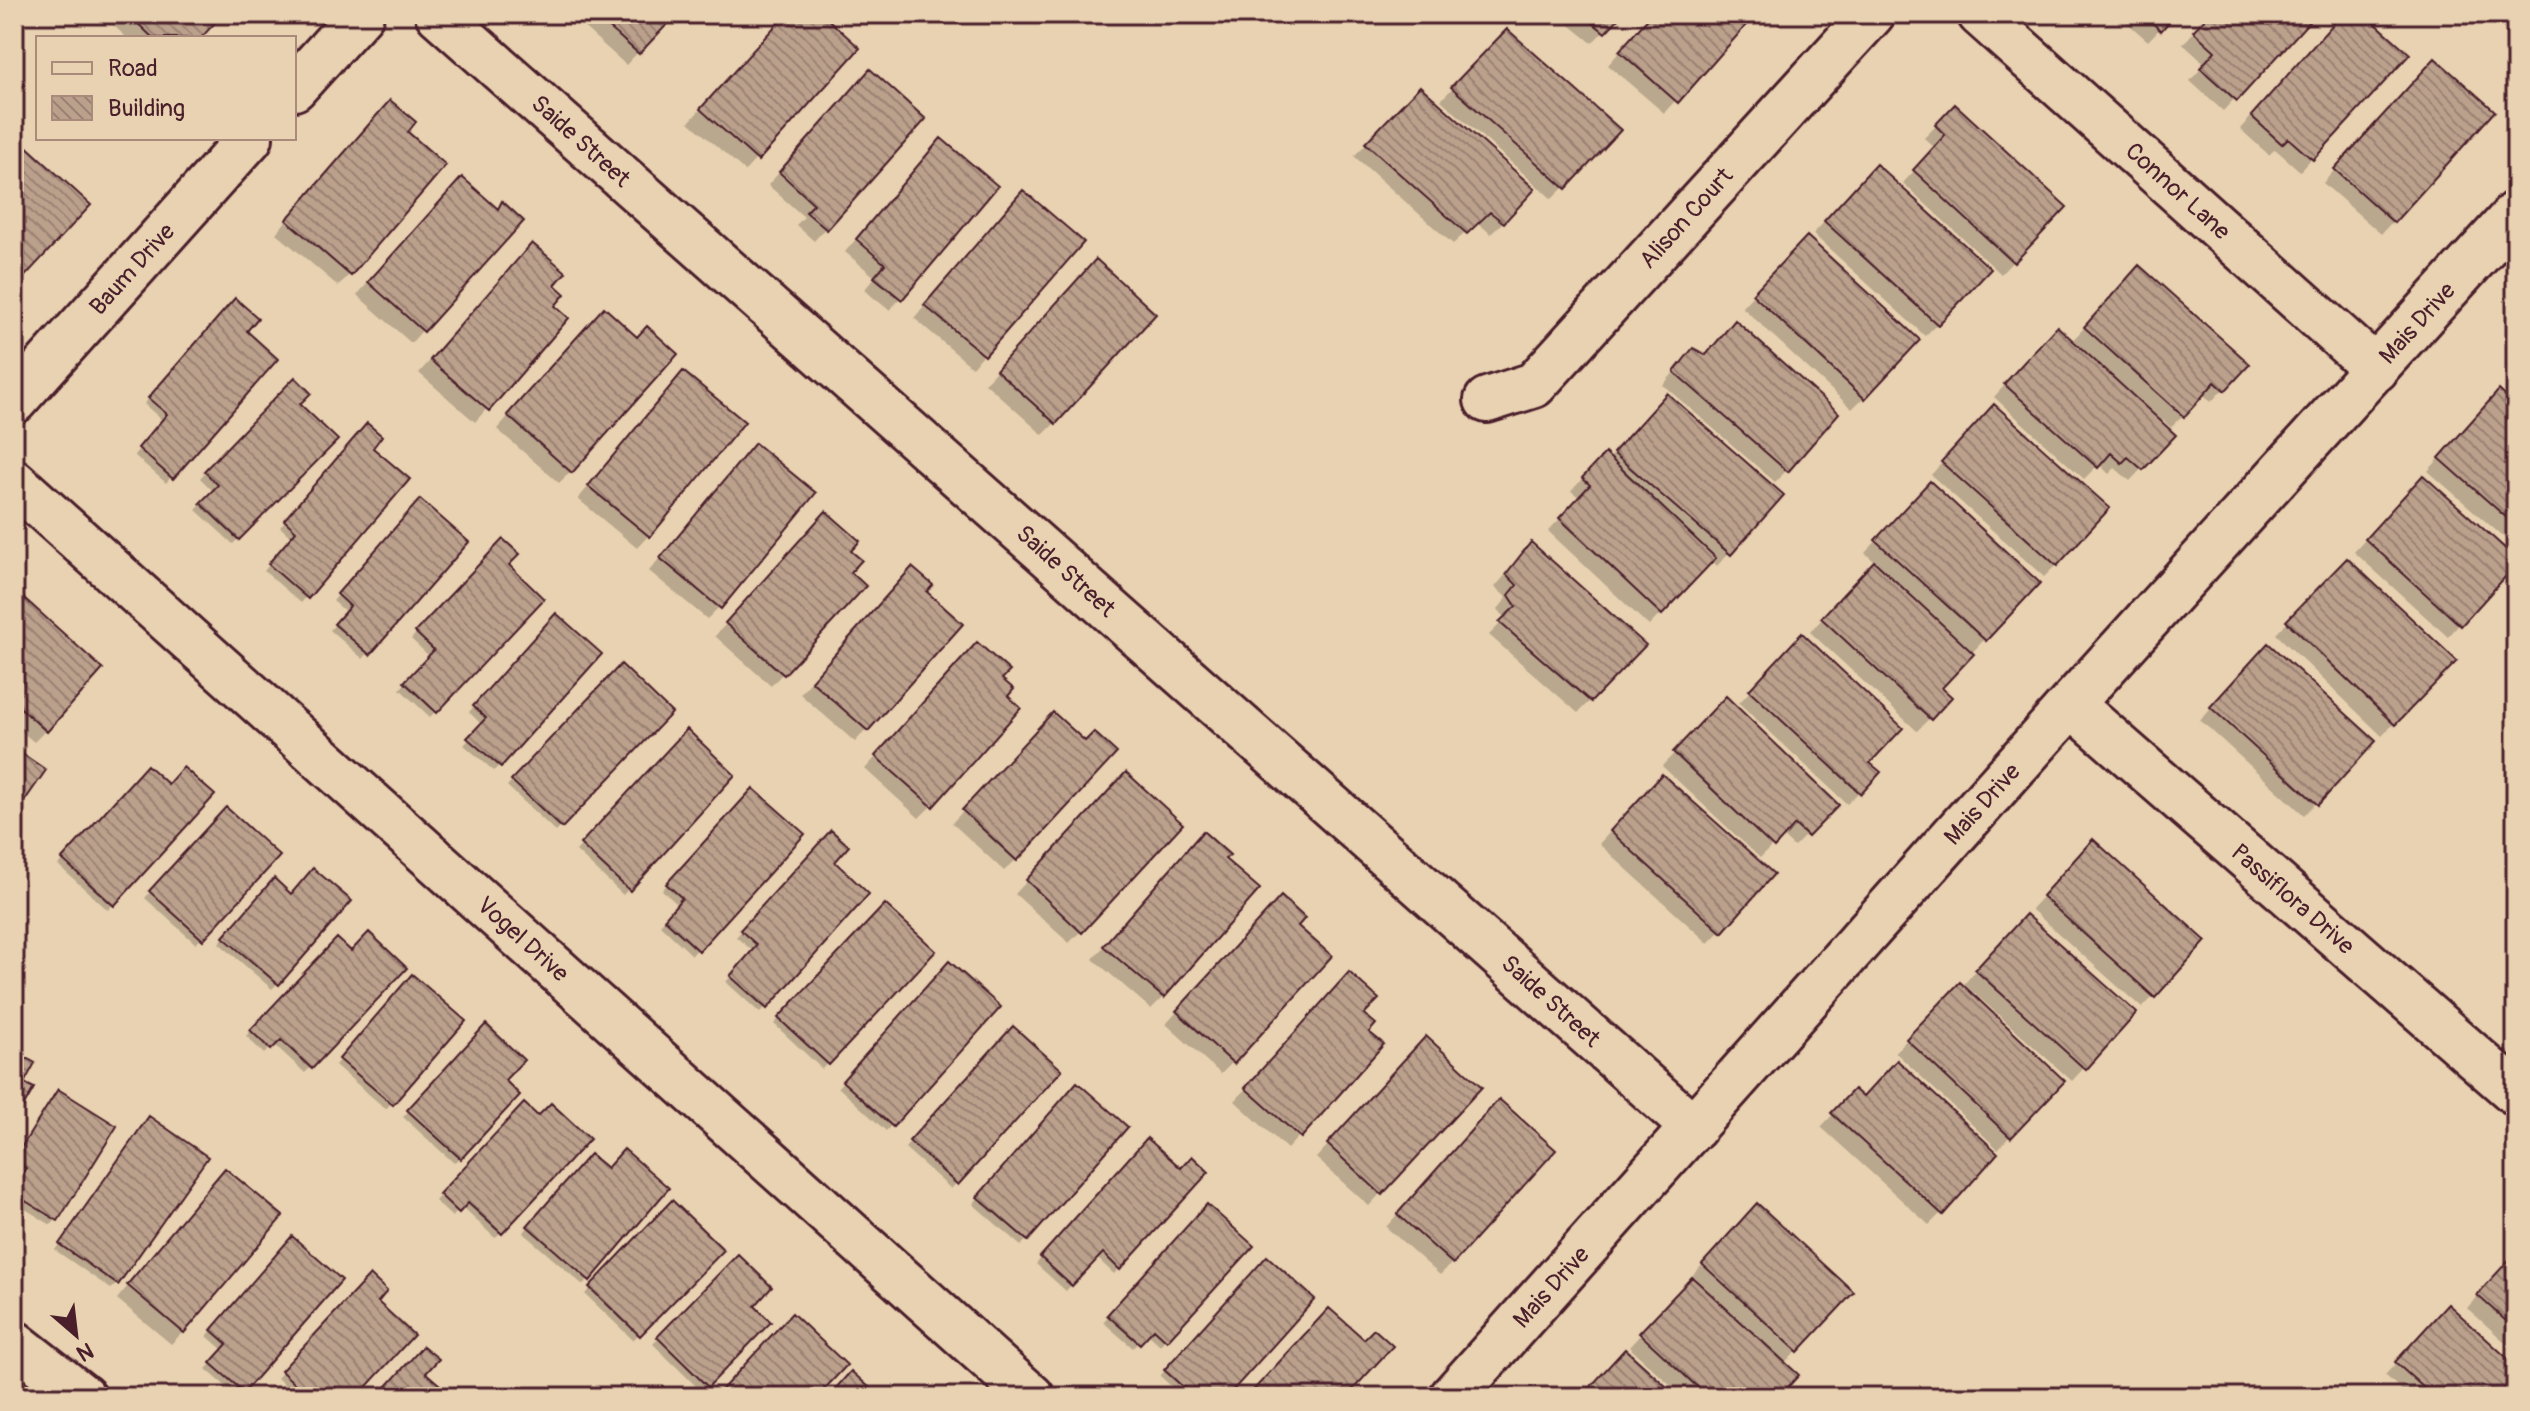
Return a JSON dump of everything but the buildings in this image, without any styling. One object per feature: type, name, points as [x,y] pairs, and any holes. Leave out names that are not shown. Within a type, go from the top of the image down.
[{"type":"street","points":[[296,86],[361,14]]},
{"type":"street","name":"Saide Street","points":[[438,14],[1694,1128]]},
{"type":"street","name":"Alison Court","points":[[1487,400],[1534,385],[1872,14]]},
{"type":"street","name":"Connor Lane","points":[[1980,14],[2376,369]]},
{"type":"street","name":"Baum Drive","points":[[14,401],[248,140]]},
{"type":"street","name":"Mais Drive","points":[[1452,1397],[2071,704],[2516,213]]},
{"type":"street","name":"Vogel Drive","points":[[14,482],[1032,1397]]},
{"type":"street","name":"Passiflora Drive","points":[[2071,704],[2516,1093]]},
{"type":"street","points":[[14,1343],[83,1397]]}]
